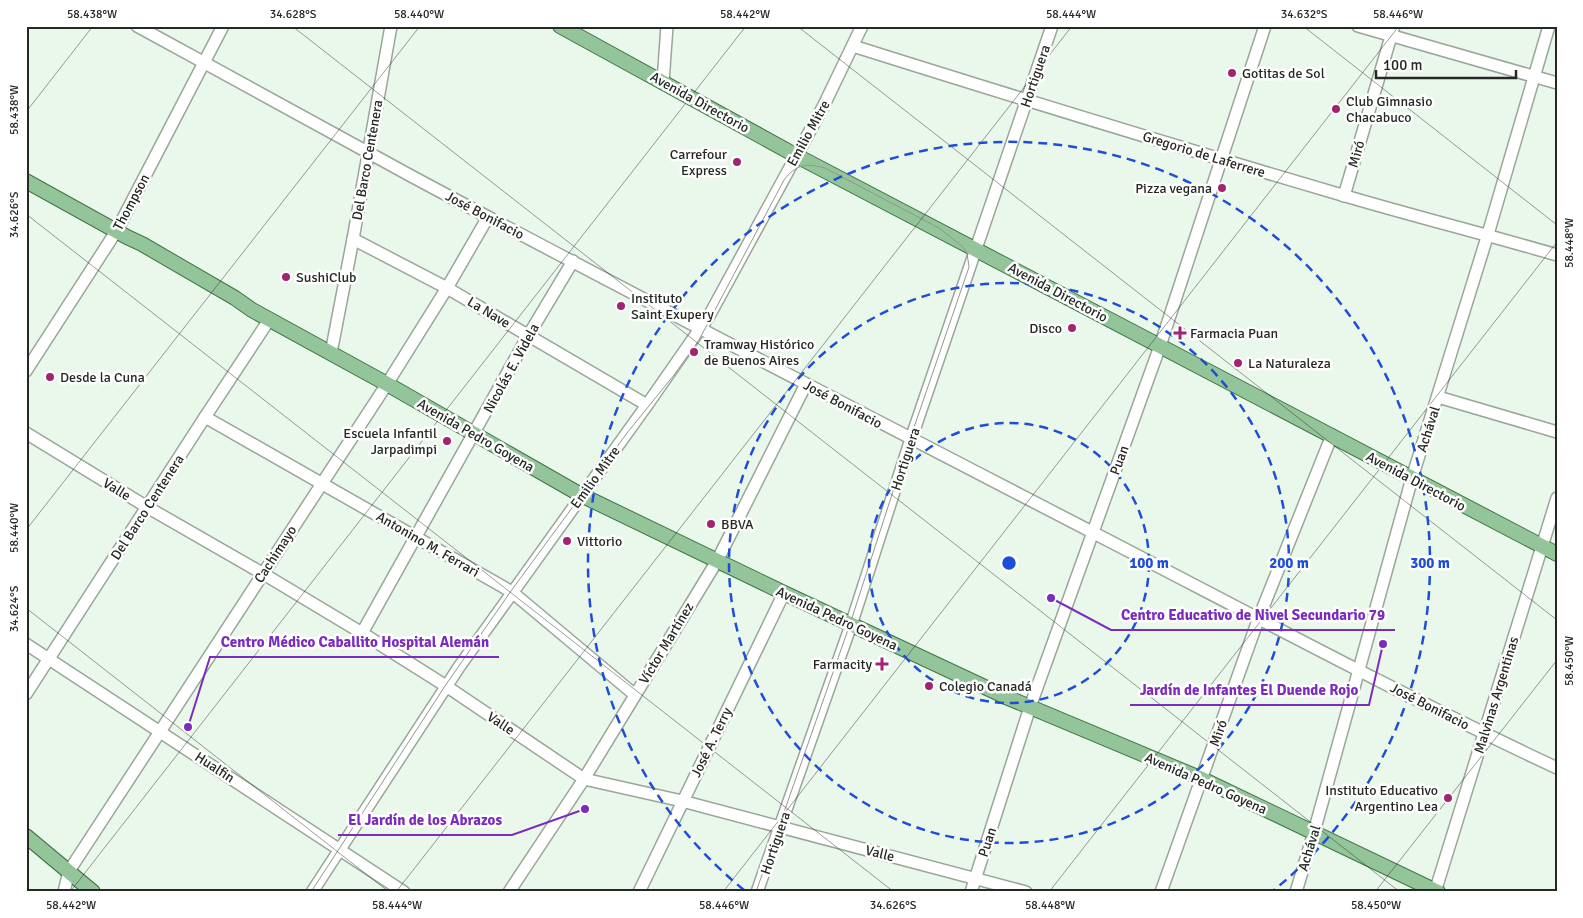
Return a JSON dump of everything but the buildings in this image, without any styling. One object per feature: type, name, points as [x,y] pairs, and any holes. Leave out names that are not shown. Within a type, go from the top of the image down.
[{"type":"main road","name":"Avenida Directorio","points":[[560,26],[795,155],[1557,554]]},
{"type":"main road","name":"Avenida Pedro Goyena","points":[[26,181],[122,234],[139,248],[232,304],[252,310],[331,353],[582,496],[851,625],[1030,707],[1202,779],[1436,891]]},
{"type":"main road","points":[[26,836],[93,892]]},
{"type":"street","name":"José Bonifacio","points":[[137,26],[488,217],[911,439],[1093,532],[1258,620],[1557,768]]},
{"type":"street","name":"Thompson","points":[[26,371],[122,234],[223,26]]},
{"type":"street","name":"Del Barco Centenera","points":[[331,353],[354,239],[392,26]]},
{"type":"street","points":[[663,82],[667,26]]},
{"type":"street","name":"Emilio Mitre","points":[[853,46],[856,26]]},
{"type":"street","name":"Emilio Mitre","points":[[312,892],[446,686],[709,316],[824,104],[862,26]]},
{"type":"street","name":"Hortiguera","points":[[758,892],[851,625],[911,439],[1052,26]]},
{"type":"street","name":"Puan","points":[[970,892],[1030,707],[1160,346],[1264,26]]},
{"type":"street","points":[[1358,26],[1393,31],[1557,82]]},
{"type":"street","name":"Achával","points":[[1296,892],[1412,478],[1488,234],[1549,26]]},
{"type":"street","name":"Miró","points":[[1344,196],[1393,31]]},
{"type":"street","name":"Gregorio de Laferrere","points":[[853,46],[1027,101],[1344,196],[1488,234],[1557,255]]},
{"type":"street","name":"Cachimayo","points":[[64,892],[68,871],[387,384],[447,288],[488,217]]},
{"type":"street","name":"La Nave","points":[[354,239],[447,288],[647,405]]},
{"type":"street","name":"Nicolás E. Videla","points":[[362,633],[528,336],[573,261]]},
{"type":"street","name":"Del Barco Centenera","points":[[26,694],[269,320]]},
{"type":"street","name":"Víctor Martínez","points":[[509,892],[584,779],[717,561],[806,384]]},
{"type":"street","points":[[1438,397],[1557,432]]},
{"type":"street","name":"Antonino M. Ferrari","points":[[205,417],[512,592],[635,695]]},
{"type":"street","name":"Valle","points":[[26,433],[147,507],[362,633],[446,686],[584,779],[682,801],[1026,892]]},
{"type":"street","name":"Miró","points":[[1161,892],[1258,620],[1332,435]]},
{"type":"street","name":"Malvinas Argentinas","points":[[1436,891],[1557,498]]},
{"type":"street","name":"José A. Terry","points":[[639,892],[784,593]]},
{"type":"street","name":"Hualfin","points":[[26,644],[404,892]]},
{"type":"tram line","points":[[311,892],[445,686],[511,591],[627,433],[674,375],[699,340],[784,180],[793,171],[807,165],[825,168],[939,228],[962,246],[967,253],[969,267],[910,439],[850,624],[756,892]]},
{"type":"place","name":"Gotitas de Sol","points":[[1232,73]]},
{"type":"place","name":"Club Gimnasio Chacabuco","points":[[1336,109]]},
{"type":"place","name":"Carrefour Express","points":[[737,162]]},
{"type":"place","name":"Pizza vegana","points":[[1222,188]]},
{"type":"place","name":"SushiClub","points":[[286,277]]},
{"type":"place","name":"Instituto Saint Exupery","points":[[621,306]]},
{"type":"place","name":"Disco","points":[[1072,328]]},
{"type":"place","name":"Farmacia Puan","points":[[1180,333]]},
{"type":"place","name":"Tramway Histórico de Buenos Aires","points":[[694,352]]},
{"type":"place","name":"La Naturaleza","points":[[1238,363]]},
{"type":"place","name":"Desde la Cuna","points":[[50,377]]},
{"type":"place","name":"Escuela Infantil Jarpadimpi","points":[[447,441]]},
{"type":"place","name":"BBVA","points":[[711,524]]},
{"type":"place","name":"Vittorio","points":[[567,541]]},
{"type":"place","name":"Centro Educativo de Nivel Secundario 79","points":[[1051,598]]},
{"type":"place","name":"Jardín de Infantes El Duende Rojo","points":[[1383,644]]},
{"type":"place","name":"Farmacity","points":[[882,664]]},
{"type":"place","name":"Colegio Canadá","points":[[929,686]]},
{"type":"place","name":"Centro Médico Caballito Hospital Alemán","points":[[188,727]]},
{"type":"place","name":"Instituto Educativo Argentino Lea","points":[[1448,798]]},
{"type":"place","name":"El Jardín de los Abrazos","points":[[585,809]]}]
